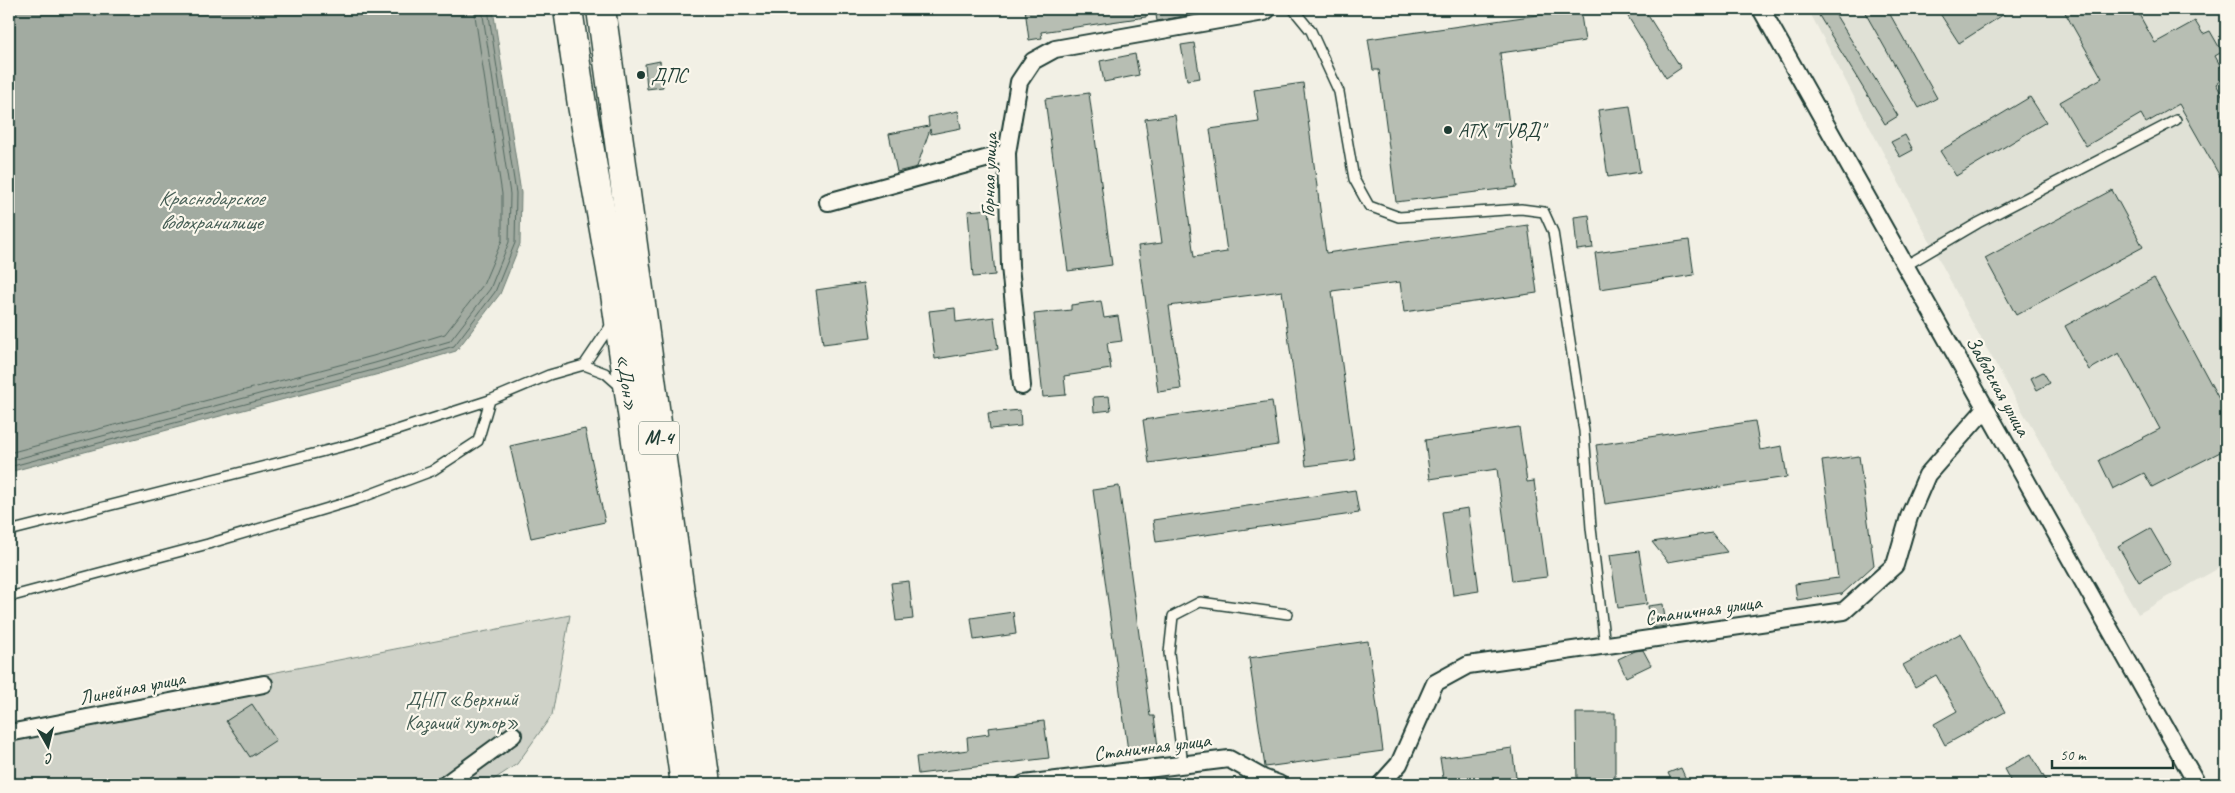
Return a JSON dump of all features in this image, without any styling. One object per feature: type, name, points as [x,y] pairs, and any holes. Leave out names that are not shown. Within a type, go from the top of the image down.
[{"type":"highway","name":"«Дон»","points":[[568,9],[617,316],[685,784]]},
{"type":"highway","name":"«Дон»","points":[[600,9],[706,784]]},
{"type":"street","name":"Горная улица","points":[[1022,386],[1010,266],[1007,153],[1020,82],[1033,61],[1055,49],[1264,12],[1268,9]]},
{"type":"street","name":"Заводская улица","points":[[1761,9],[2197,784]]},
{"type":"street","points":[[828,202],[1007,153]]},
{"type":"street","name":"Станичная улица","points":[[1381,784],[1399,764],[1435,683],[1468,665],[1844,611],[1895,565],[1909,516],[1927,475],[1986,408]]},
{"type":"street","name":"Линейная улица","points":[[9,734],[264,684]]},
{"type":"street","points":[[446,784],[513,735]]},
{"type":"street","name":"Станичная улица","points":[[1024,784],[1229,759],[1263,778],[1280,784]]},
{"type":"lane","points":[[1293,9],[1311,31],[1339,92],[1354,179],[1369,206],[1399,217],[1522,209],[1544,212],[1553,232],[1584,430],[1591,528],[1605,646]]},
{"type":"lane","points":[[1905,266],[1978,223],[2176,120]]},
{"type":"lane","points":[[9,531],[360,442],[490,400],[549,375],[584,365],[617,316]]},
{"type":"lane","points":[[584,365],[604,374],[628,394]]},
{"type":"lane","points":[[9,597],[217,541],[355,500],[432,471],[478,441],[490,400]]},
{"type":"lane","points":[[1183,765],[1169,654],[1173,616],[1200,602],[1288,614]]},
{"type":"shaded area","points":[[1808,9],[2226,9],[2226,564],[2138,614],[1974,326]]},
{"type":"green space","name":"ДНП «Верхний Казачий хутор»","points":[[570,615],[552,715],[517,764],[487,784],[9,784],[9,724]]},
{"type":"water","name":"Краснодарское водохранилище","points":[[9,9],[493,9],[521,193],[520,244],[500,294],[456,351],[379,374],[9,472]]},
{"type":"building","points":[[1025,9],[1146,9],[1146,17],[1041,32],[1042,38],[1029,40]]},
{"type":"building","points":[[1155,9],[1204,9],[1204,12],[1157,21]]},
{"type":"building","name":"АТХ \"ГУВД\"","points":[[1580,9],[1585,41],[1500,53],[1517,187],[1396,202],[1379,70],[1373,70],[1368,39]]},
{"type":"building","points":[[1637,9],[1644,9],[1681,68],[1666,78],[1627,15]]},
{"type":"building","points":[[1815,9],[1832,9],[1898,116],[1885,124]]},
{"type":"building","points":[[1863,9],[1887,9],[1937,98],[1919,108]]},
{"type":"building","points":[[1937,9],[2012,9],[1959,43]]},
{"type":"building","points":[[2063,9],[2136,9],[2155,43],[2195,21],[2203,34],[2210,31],[2222,52],[2215,56],[2226,76],[2216,84],[2226,102],[2226,187],[2179,104],[2146,123],[2141,114],[2086,146],[2060,102],[2102,78]]},
{"type":"building","points":[[1194,43],[1200,78],[1187,80],[1181,45]]},
{"type":"building","points":[[1135,54],[1139,75],[1104,82],[1100,61]]},
{"type":"building","points":[[660,61],[663,87],[647,89],[645,64]]},
{"type":"building","points":[[1303,83],[1326,253],[1528,225],[1537,293],[1404,312],[1400,282],[1332,291],[1355,460],[1306,466],[1282,291],[1169,306],[1181,389],[1158,392],[1138,246],[1162,243],[1145,119],[1175,115],[1194,257],[1227,252],[1210,129],[1259,122],[1254,90]]},
{"type":"building","points":[[1089,93],[1112,265],[1068,271],[1045,99]]},
{"type":"building","points":[[2030,97],[2046,122],[1956,176],[1940,151]]},
{"type":"building","points":[[1630,106],[1640,172],[1608,177],[1598,110]]},
{"type":"building","points":[[958,111],[961,128],[931,134],[930,129],[917,167],[897,172],[889,134],[929,126],[928,117]]},
{"type":"building","points":[[1905,135],[1913,150],[1900,157],[1891,142]]},
{"type":"building","points":[[2112,190],[2143,247],[2016,315],[1985,258]]},
{"type":"building","points":[[989,209],[995,275],[973,277],[968,211]]},
{"type":"building","points":[[1589,215],[1593,248],[1577,250],[1574,217]]},
{"type":"building","points":[[1689,240],[1694,275],[1600,289],[1595,253]]},
{"type":"building","points":[[2154,278],[2219,399],[2226,395],[2226,449],[2152,487],[2144,473],[2113,489],[2099,460],[2160,429],[2119,353],[2089,370],[2065,326]]},
{"type":"building","points":[[864,283],[871,338],[823,344],[816,290]]},
{"type":"building","points":[[1101,301],[1104,318],[1118,316],[1122,341],[1107,343],[1111,369],[1064,376],[1066,395],[1043,397],[1034,314],[1071,310],[1071,305]]},
{"type":"building","points":[[955,308],[956,322],[994,317],[998,349],[935,359],[929,311]]},
{"type":"building","points":[[2043,372],[2050,383],[2037,390],[2031,378]]},
{"type":"building","points":[[1109,396],[1111,410],[1094,412],[1093,397]]},
{"type":"building","points":[[1272,401],[1278,445],[1149,463],[1143,420]]},
{"type":"building","points":[[1020,410],[1021,426],[990,429],[988,413]]},
{"type":"building","points":[[1755,421],[1760,450],[1782,446],[1787,477],[1605,504],[1596,445]]},
{"type":"building","points":[[1519,427],[1527,482],[1534,481],[1547,577],[1512,581],[1497,469],[1430,479],[1425,440]]},
{"type":"building","points":[[585,429],[605,522],[531,538],[510,446]]},
{"type":"building","points":[[1859,456],[1874,565],[1841,595],[1841,593],[1797,600],[1795,584],[1838,578],[1822,461]]},
{"type":"building","points":[[1119,486],[1150,716],[1154,716],[1158,747],[1128,751],[1093,490]]},
{"type":"building","points":[[1355,490],[1359,513],[1156,542],[1153,520]]},
{"type":"building","points":[[1468,508],[1479,591],[1453,595],[1442,512]]},
{"type":"building","points":[[2150,528],[2171,564],[2139,582],[2118,546]]},
{"type":"building","points":[[1712,533],[1727,552],[1668,562],[1652,542]]},
{"type":"building","points":[[1639,551],[1647,604],[1618,608],[1610,555]]},
{"type":"building","points":[[909,581],[913,619],[896,621],[891,583]]},
{"type":"building","points":[[1663,604],[1666,626],[1651,628],[1648,606]]},
{"type":"building","points":[[1013,612],[1016,634],[974,640],[971,618]]},
{"type":"building","points":[[1961,633],[2005,712],[1945,745],[1934,724],[1957,711],[1936,675],[1915,687],[1903,665]]},
{"type":"building","points":[[1368,641],[1383,751],[1265,767],[1249,658]]},
{"type":"building","points":[[1643,650],[1651,665],[1626,677],[1618,659],[1635,651]]},
{"type":"building","points":[[252,704],[276,740],[250,757],[226,721]]},
{"type":"building","points":[[1576,713],[1615,713],[1615,784],[1577,784]]},
{"type":"building","points":[[1044,721],[1049,758],[918,774],[916,757],[968,750],[967,737],[989,734],[988,728]]},
{"type":"building","points":[[1512,748],[1517,784],[1444,784],[1440,758]]},
{"type":"building","points":[[2031,754],[2048,784],[2012,784],[2004,769]]},
{"type":"building","points":[[1681,768],[1688,784],[1673,784],[1668,773]]},
{"type":"place","name":"ДПС","points":[[641,75]]},
{"type":"place","name":"АТХ \"ГУВД\"","points":[[1448,130]]}]
